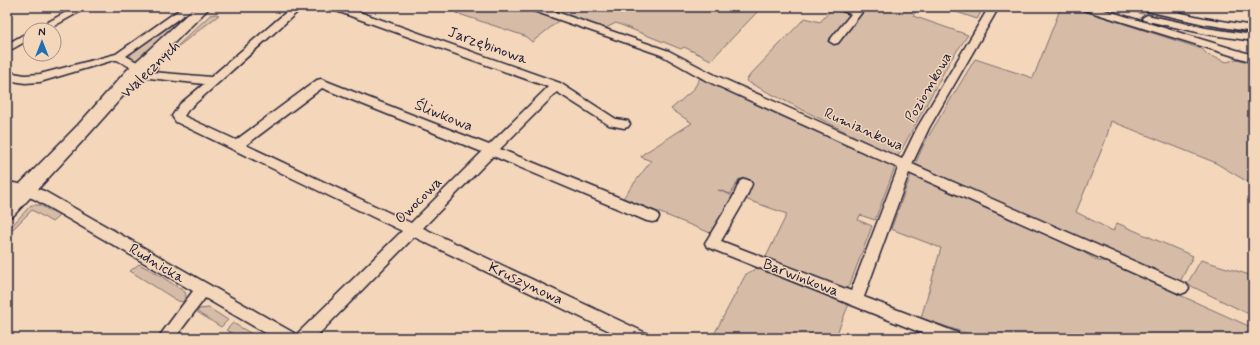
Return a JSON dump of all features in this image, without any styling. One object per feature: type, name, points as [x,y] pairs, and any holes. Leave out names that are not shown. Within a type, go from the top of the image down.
[{"type":"street","points":[[54,22],[84,7]]},
{"type":"street","name":"Walecznych","points":[[119,57],[129,48],[190,7]]},
{"type":"street","name":"Walecznych","points":[[7,210],[203,7]]},
{"type":"street","name":"Walecznych","points":[[142,71],[216,7]]},
{"type":"street","points":[[298,7],[184,107],[178,116],[184,121],[412,229]]},
{"type":"street","name":"Jarzębinowa","points":[[334,7],[556,86],[582,100],[612,122],[624,124]]},
{"type":"street","name":"Rumiankowa","points":[[532,7],[600,29],[665,53],[711,78],[904,166],[1181,288]]},
{"type":"street","points":[[834,41],[859,10],[841,7]]},
{"type":"street","name":"Poziomkowa","points":[[856,299],[904,166],[924,128],[994,7]]},
{"type":"street","points":[[1085,7],[1253,59]]},
{"type":"street","points":[[1109,7],[1182,26],[1253,38]]},
{"type":"street","points":[[1146,7],[1204,21],[1253,29]]},
{"type":"street","points":[[7,49],[22,39]]},
{"type":"street","points":[[7,76],[40,78],[109,58],[119,57],[142,71],[214,81]]},
{"type":"street","name":"Śliwkowa","points":[[237,146],[321,83],[652,217]]},
{"type":"street","name":"Owocowa","points":[[304,338],[556,86]]},
{"type":"street","name":"Barwinkowa","points":[[745,184],[739,198],[712,243],[952,338]]},
{"type":"street","name":"Rudnicka","points":[[7,186],[26,190],[38,195],[288,338]]},
{"type":"street","name":"Kruszynowa","points":[[412,229],[640,338]]},
{"type":"street","points":[[166,338],[203,290]]},
{"type":"shaded area","points":[[197,7],[141,58],[136,60],[128,59],[131,57],[130,55],[132,52]]},
{"type":"shaded area","points":[[473,7],[762,7],[711,60],[684,47],[681,49],[616,23],[597,32],[560,20],[532,42],[525,36],[456,13]]},
{"type":"shaded area","points":[[834,7],[849,12],[853,7],[919,7],[913,16],[968,35],[950,61],[897,158],[746,81],[805,18],[820,22]]},
{"type":"shaded area","points":[[942,7],[984,7],[977,19]]},
{"type":"shaded area","points":[[1061,7],[1072,7],[1202,49],[1208,55],[1227,62],[1237,59],[1253,64],[1253,185],[1214,162],[1111,121],[1106,139],[1076,212],[1113,231],[1117,223],[1193,256],[1180,282],[915,164],[925,142],[975,59],[1033,78]]},
{"type":"shaded area","points":[[1117,7],[1131,7],[1191,22],[1253,32],[1253,35],[1184,24]]},
{"type":"shaded area","points":[[210,15],[219,15],[172,51]]},
{"type":"shaded area","points":[[700,78],[895,167],[875,220],[860,215],[858,220],[872,226],[850,284],[847,288],[838,287],[764,261],[787,214],[745,199],[752,183],[739,179],[731,194],[718,190],[733,196],[713,234],[623,198],[651,161],[641,157],[643,154],[692,123],[671,109],[693,90]]},
{"type":"shaded area","points":[[911,175],[1080,250],[1098,261],[1104,261],[1253,328],[1253,338],[974,338],[974,336],[921,318],[941,248],[891,229]]},
{"type":"shaded area","points":[[31,205],[40,205],[59,216],[52,222],[32,210],[7,235],[7,231]]},
{"type":"shaded area","points":[[1201,260],[1253,276],[1253,316],[1187,284]]},
{"type":"shaded area","points":[[139,264],[185,292],[186,295],[183,302],[178,301],[130,271]]},
{"type":"shaded area","points":[[759,267],[849,304],[835,338],[712,338],[746,274]]},
{"type":"shaded area","points":[[209,308],[228,320],[221,327],[197,312],[199,309]]},
{"type":"shaded area","points":[[233,323],[252,334],[247,338],[243,336],[240,338],[226,330]]}]
